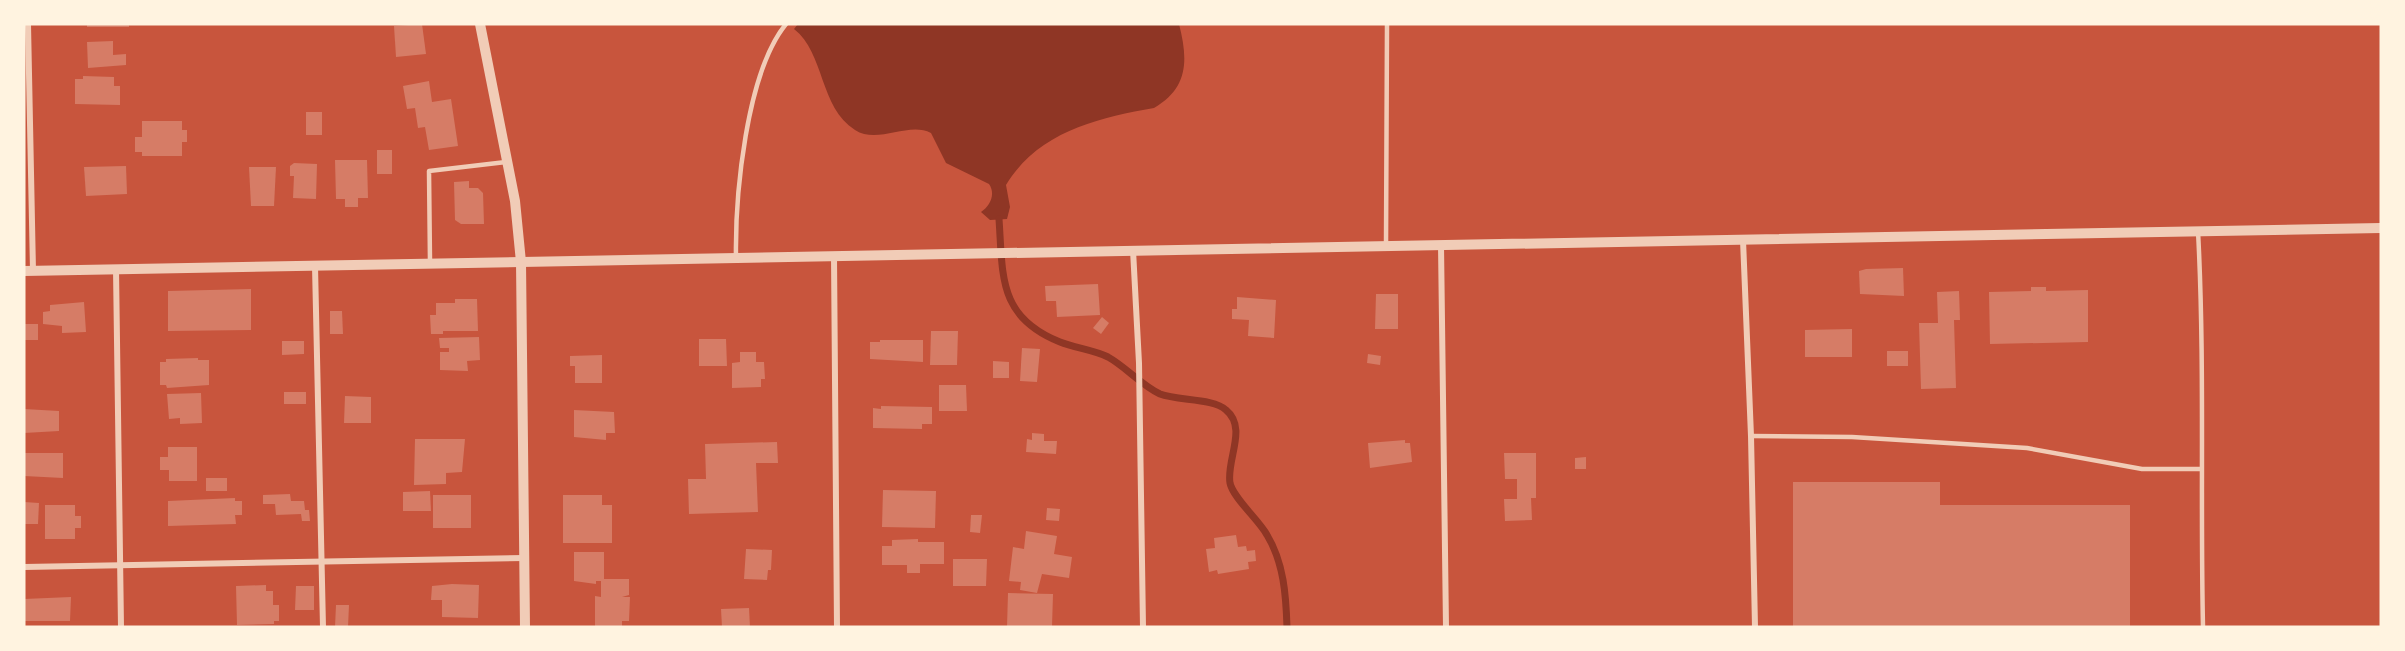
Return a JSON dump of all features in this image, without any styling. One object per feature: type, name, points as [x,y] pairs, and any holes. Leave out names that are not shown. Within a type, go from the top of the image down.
[{"type":"street","points":[[28,24],[29,271],[2381,228]]},
{"type":"street","points":[[480,24],[508,161],[521,262],[525,627]]},
{"type":"street","points":[[1743,240],[1751,436],[1755,627]]},
{"type":"street","points":[[1441,245],[1446,627]]},
{"type":"street","points":[[1133,250],[1139,363],[1143,627]]},
{"type":"street","points":[[834,256],[837,627]]},
{"type":"street","points":[[315,266],[323,627]]},
{"type":"street","points":[[116,269],[121,627]]},
{"type":"street","points":[[24,567],[524,558]]},
{"type":"lane","points":[[736,258],[736,217],[755,95],[761,72],[786,24]]},
{"type":"lane","points":[[1386,246],[1387,24]]},
{"type":"lane","points":[[430,264],[429,171],[508,161]]},
{"type":"lane","points":[[2198,231],[2202,311],[2200,469],[2203,627]]},
{"type":"lane","points":[[1751,436],[1852,437],[2026,448],[2142,469],[2200,469]]},
{"type":"shaded area","points":[[798,24],[1179,24],[1184,49],[1183,72],[1174,91],[1154,108],[1111,117],[1071,130],[1035,152],[1019,167],[1006,185],[1010,207],[1007,219],[990,220],[981,212],[991,200],[992,192],[989,184],[946,163],[931,133],[913,130],[864,134],[843,120],[828,94],[812,52],[794,29]]},
{"type":"building","points":[[87,24],[129,24],[129,27],[87,27]]},
{"type":"building","points":[[422,24],[426,54],[396,57],[394,26]]},
{"type":"building","points":[[113,41],[113,55],[126,54],[126,65],[88,68],[87,42]]},
{"type":"building","points":[[83,76],[114,77],[114,86],[120,86],[120,105],[75,104],[75,79],[83,79]]},
{"type":"building","points":[[429,81],[432,102],[451,99],[458,146],[429,150],[425,127],[418,128],[415,108],[407,109],[403,86]]},
{"type":"building","points":[[306,112],[322,112],[322,135],[306,135]]},
{"type":"building","points":[[142,121],[182,121],[182,130],[187,130],[187,142],[182,142],[182,156],[142,156],[142,152],[135,152],[135,137],[142,137]]},
{"type":"building","points":[[377,150],[392,150],[392,174],[377,174]]},
{"type":"building","points":[[335,160],[367,160],[368,198],[358,198],[358,207],[345,207],[345,199],[336,199]]},
{"type":"building","points":[[294,163],[317,164],[316,199],[293,198],[294,176],[290,176],[290,166]]},
{"type":"building","points":[[126,166],[127,194],[86,196],[84,167]]},
{"type":"building","points":[[249,167],[276,167],[274,206],[251,206]]},
{"type":"building","points":[[469,181],[469,188],[478,188],[483,193],[484,224],[461,224],[455,220],[454,182]]},
{"type":"building","points":[[1903,268],[1904,296],[1860,294],[1859,271]]},
{"type":"building","points":[[1098,284],[1100,315],[1057,317],[1056,301],[1046,301],[1045,286]]},
{"type":"building","points":[[2031,287],[2046,287],[2046,291],[2088,290],[2088,342],[1990,344],[1989,292],[2031,291]]},
{"type":"building","points":[[251,289],[251,330],[168,331],[168,291]]},
{"type":"building","points":[[1959,291],[1960,320],[1954,320],[1956,388],[1921,389],[1919,323],[1938,323],[1937,292]]},
{"type":"building","points":[[1376,294],[1398,294],[1398,329],[1375,329]]},
{"type":"building","points":[[1237,297],[1276,300],[1274,338],[1248,336],[1249,320],[1232,319],[1232,309],[1237,309]]},
{"type":"building","points":[[455,299],[477,299],[478,331],[443,331],[443,334],[431,334],[430,315],[436,315],[436,303],[455,303]]},
{"type":"building","points":[[84,302],[86,332],[62,333],[62,326],[43,324],[43,312],[50,311],[50,305]]},
{"type":"building","points":[[330,311],[342,311],[343,334],[330,334]]},
{"type":"building","points":[[1102,317],[1109,323],[1101,334],[1093,328]]},
{"type":"building","points":[[24,324],[38,324],[38,340],[24,340]]},
{"type":"building","points":[[1852,329],[1852,357],[1805,357],[1805,330]]},
{"type":"building","points":[[931,331],[958,331],[957,365],[930,365]]},
{"type":"building","points":[[479,337],[480,360],[467,361],[468,371],[440,370],[440,352],[449,352],[449,348],[440,348],[439,338]]},
{"type":"building","points":[[699,339],[726,339],[727,366],[699,366]]},
{"type":"building","points":[[880,340],[923,340],[923,362],[870,359],[870,342],[880,342]]},
{"type":"building","points":[[282,341],[304,341],[304,354],[282,355]]},
{"type":"building","points":[[1022,348],[1040,349],[1037,382],[1020,381]]},
{"type":"building","points":[[1887,351],[1908,351],[1908,366],[1887,366]]},
{"type":"building","points":[[740,352],[756,352],[756,362],[764,362],[765,379],[761,379],[761,387],[732,388],[732,363],[740,362]]},
{"type":"building","points":[[1368,354],[1381,356],[1380,365],[1367,363]]},
{"type":"building","points":[[602,355],[602,383],[575,383],[575,366],[570,366],[570,356]]},
{"type":"building","points":[[198,358],[198,360],[209,360],[209,385],[167,388],[166,385],[160,385],[160,362],[166,362],[166,359]]},
{"type":"building","points":[[993,361],[1009,362],[1009,378],[993,378]]},
{"type":"building","points":[[939,385],[966,385],[967,411],[939,411]]},
{"type":"building","points":[[284,392],[306,392],[306,404],[284,404]]},
{"type":"building","points":[[201,393],[202,423],[180,424],[180,418],[169,419],[167,394]]},
{"type":"building","points":[[345,396],[371,397],[371,423],[344,423]]},
{"type":"building","points":[[881,406],[932,407],[932,424],[922,424],[922,429],[873,428],[873,408],[881,409]]},
{"type":"building","points":[[24,409],[59,411],[59,431],[24,433]]},
{"type":"building","points":[[574,410],[614,412],[615,433],[606,433],[606,440],[574,437]]},
{"type":"building","points":[[1032,433],[1044,434],[1044,441],[1057,441],[1056,454],[1026,452],[1027,439],[1032,440]]},
{"type":"building","points":[[415,439],[465,439],[462,472],[446,473],[446,484],[414,485]]},
{"type":"building","points":[[1405,440],[1405,443],[1410,443],[1412,462],[1370,468],[1368,443]]},
{"type":"building","points":[[777,442],[778,463],[756,463],[758,512],[689,514],[688,479],[706,479],[705,444]]},
{"type":"building","points":[[168,447],[197,447],[197,481],[169,481],[169,470],[160,470],[160,457],[168,457]]},
{"type":"building","points":[[24,453],[63,453],[63,478],[24,476]]},
{"type":"building","points":[[1504,453],[1536,453],[1536,498],[1531,498],[1532,520],[1505,521],[1504,499],[1517,499],[1517,479],[1505,479]]},
{"type":"building","points":[[1586,457],[1586,469],[1575,469],[1575,458]]},
{"type":"building","points":[[206,478],[227,478],[227,491],[206,491]]},
{"type":"building","points":[[1793,482],[1940,482],[1940,505],[2130,505],[2130,627],[1793,627]]},
{"type":"building","points":[[883,490],[936,491],[935,528],[882,527]]},
{"type":"building","points":[[430,491],[431,511],[403,511],[403,492]]},
{"type":"building","points":[[290,494],[291,501],[304,501],[305,510],[309,510],[310,521],[302,521],[301,514],[276,515],[275,504],[263,504],[263,495]]},
{"type":"building","points":[[433,495],[471,495],[471,528],[433,528]]},
{"type":"building","points":[[563,495],[602,495],[602,505],[612,505],[612,543],[563,543]]},
{"type":"building","points":[[235,498],[235,501],[242,501],[242,515],[235,515],[236,524],[168,526],[168,501]]},
{"type":"building","points":[[24,502],[39,503],[38,524],[24,524]]},
{"type":"building","points":[[45,505],[75,505],[75,516],[81,516],[81,528],[75,528],[75,539],[45,539]]},
{"type":"building","points":[[1047,508],[1060,509],[1059,521],[1046,520]]},
{"type":"building","points":[[971,515],[982,515],[980,533],[970,532]]},
{"type":"building","points":[[1026,531],[1057,536],[1054,554],[1072,557],[1069,578],[1042,574],[1037,593],[1020,590],[1021,582],[1009,581],[1013,547],[1024,549]]},
{"type":"building","points":[[1236,535],[1238,547],[1246,546],[1247,551],[1255,550],[1256,561],[1248,562],[1249,569],[1218,574],[1217,570],[1209,572],[1206,549],[1215,548],[1214,538]]},
{"type":"building","points":[[918,539],[918,542],[944,542],[944,564],[920,564],[920,573],[907,573],[907,565],[882,565],[882,546],[892,546],[892,540]]},
{"type":"building","points":[[746,549],[772,550],[771,570],[768,570],[767,580],[744,579]]},
{"type":"building","points":[[574,552],[604,552],[604,579],[629,579],[629,595],[622,597],[630,597],[629,621],[622,621],[622,627],[595,627],[595,596],[601,597],[601,581],[596,581],[596,584],[574,581]]},
{"type":"building","points":[[953,559],[987,559],[986,586],[953,586]]},
{"type":"building","points":[[266,585],[266,591],[273,591],[273,605],[279,605],[279,621],[274,621],[274,624],[237,625],[236,586]]},
{"type":"building","points":[[479,585],[478,618],[442,617],[442,600],[431,600],[432,586]]},
{"type":"building","points":[[296,586],[314,586],[314,610],[295,610]]},
{"type":"building","points":[[1008,593],[1053,594],[1052,627],[1007,627]]},
{"type":"building","points":[[71,597],[70,621],[24,621],[24,599]]},
{"type":"building","points":[[336,605],[349,605],[348,627],[335,627]]},
{"type":"building","points":[[749,608],[750,627],[722,627],[721,609]]},
{"type":"waterway","points":[[999,219],[1004,277],[1008,293],[1025,320],[1040,332],[1060,342],[1108,357],[1160,394],[1213,403],[1226,410],[1232,417],[1236,435],[1230,483],[1236,495],[1263,529],[1273,546],[1281,568],[1287,627]]}]
